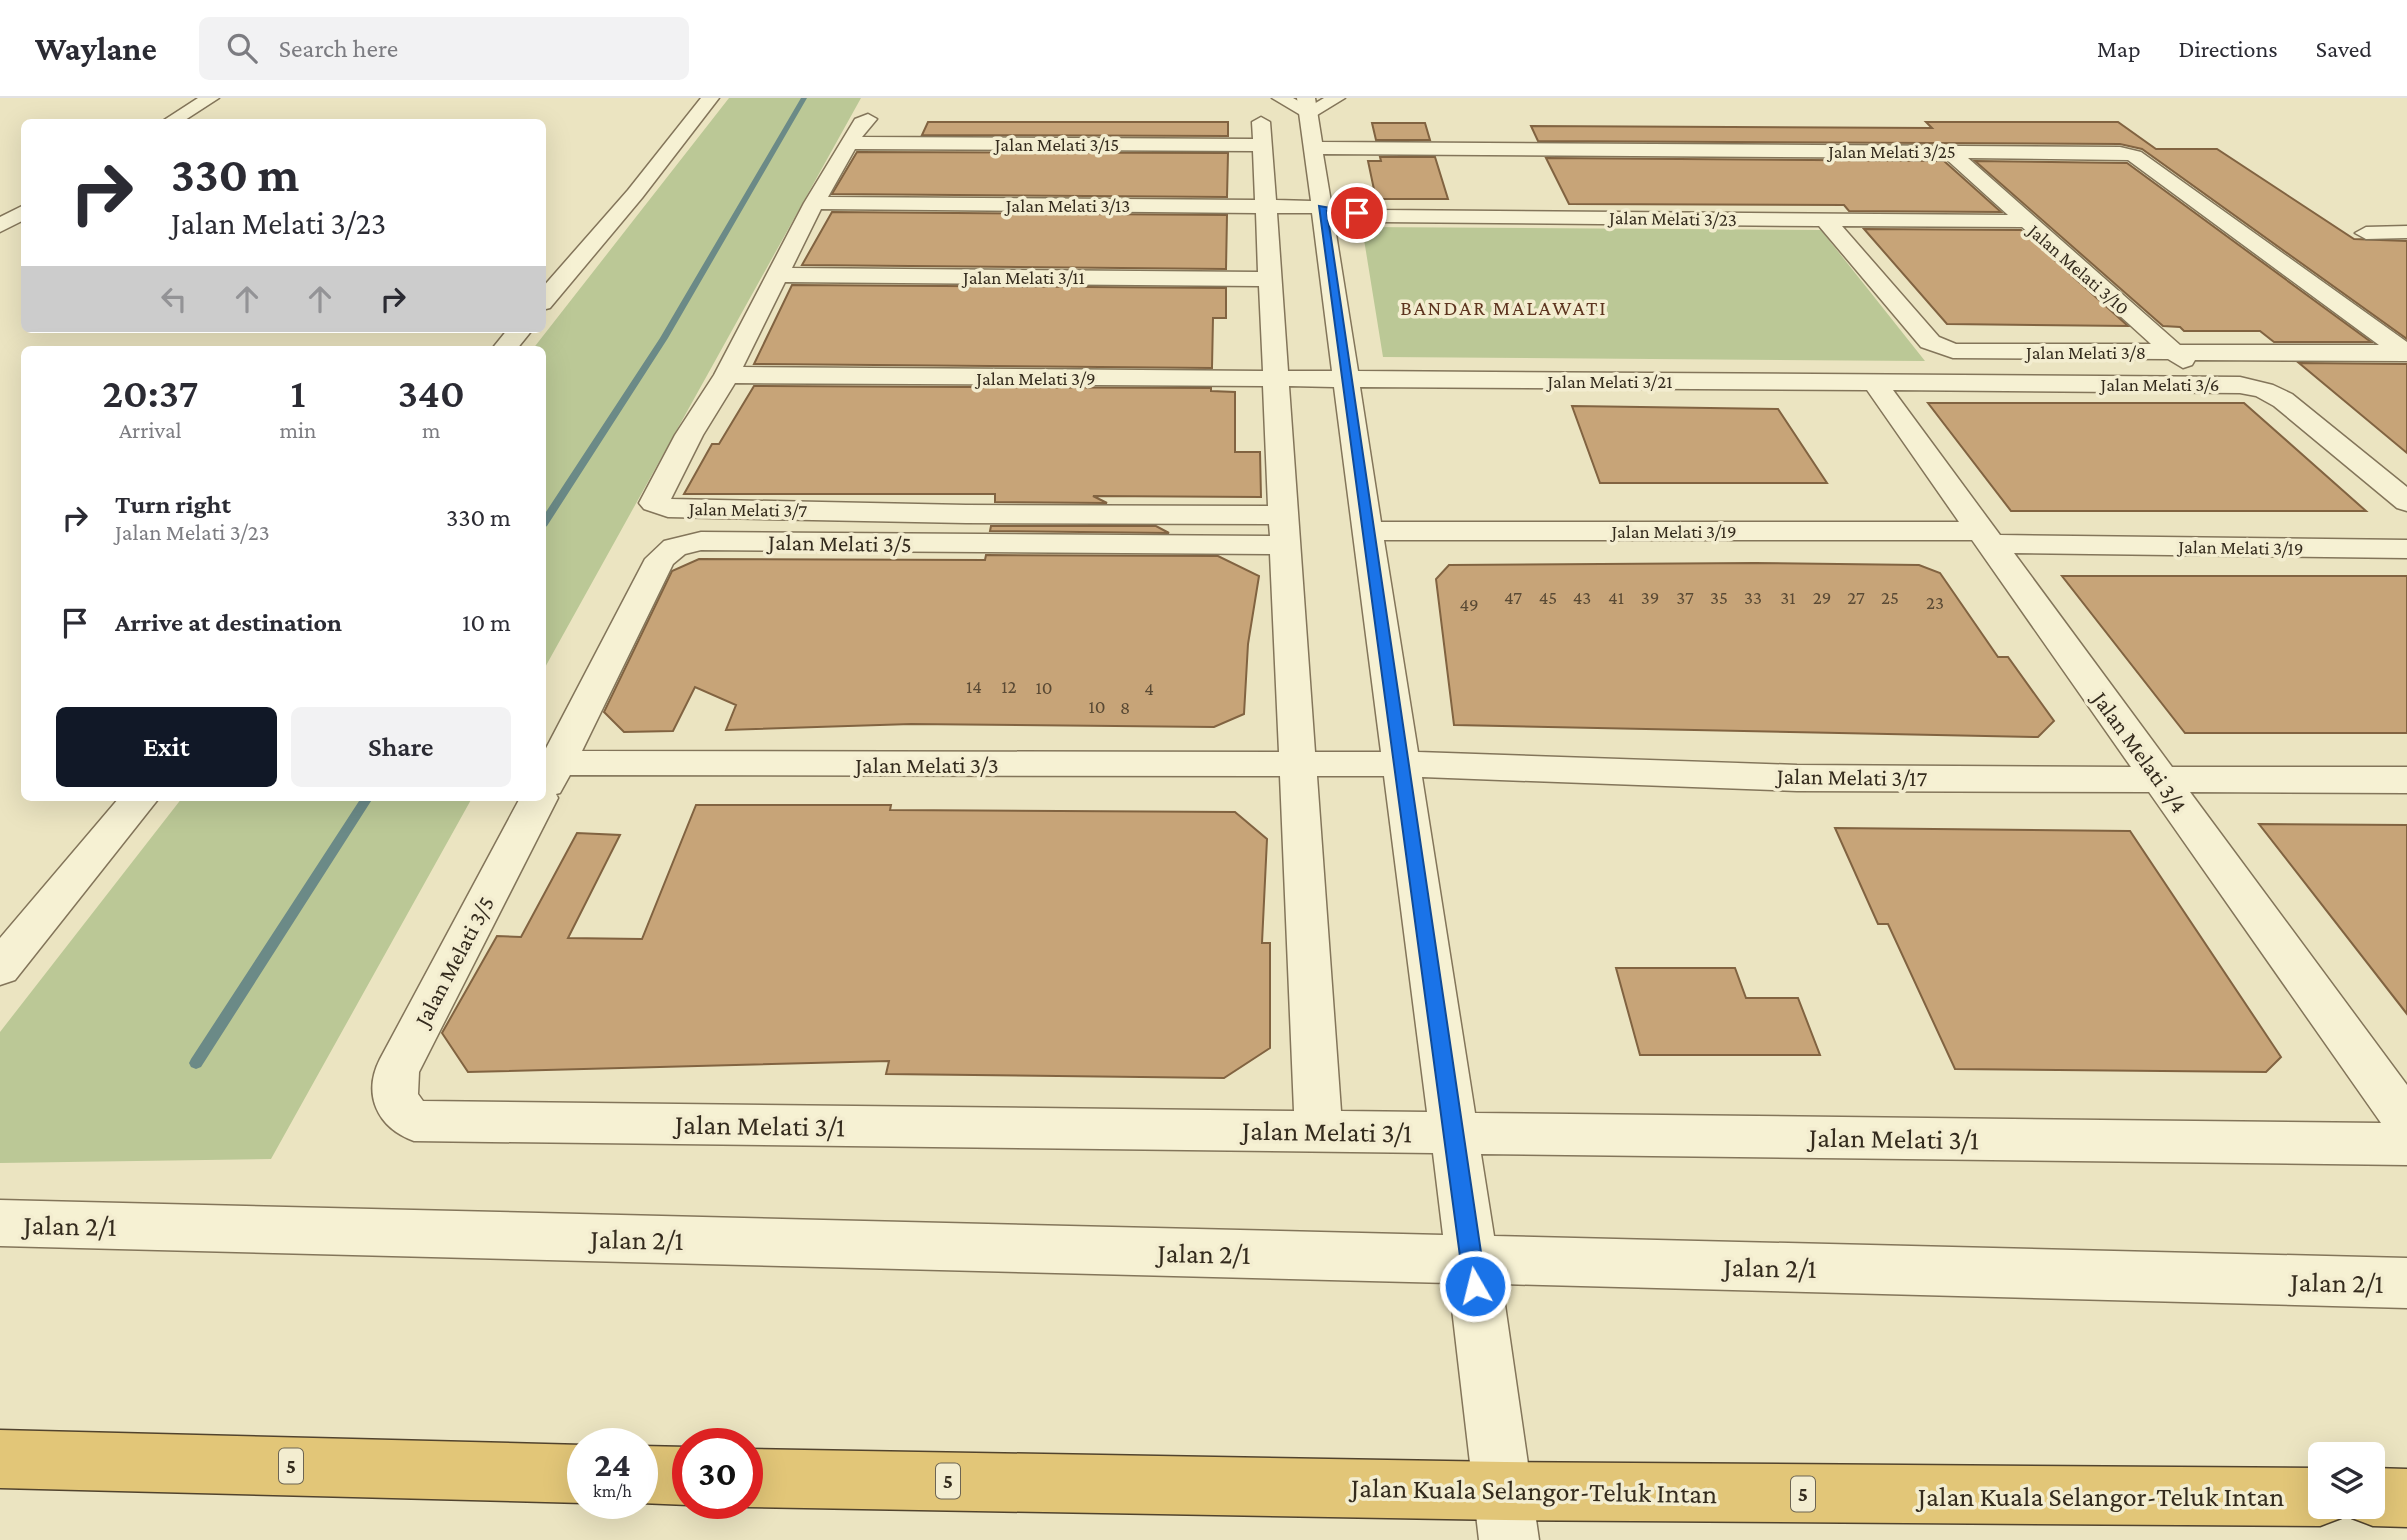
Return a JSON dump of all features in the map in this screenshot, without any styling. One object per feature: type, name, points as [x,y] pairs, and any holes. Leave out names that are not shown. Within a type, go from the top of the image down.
[{"type":"highway","name":"5","points":[[0,1459],[567,1474]]},
{"type":"highway","name":"Jalan Kuala Selangor-Teluk Intan","points":[[763,1479],[1507,1516],[2308,1497]]},
{"type":"highway","points":[[2385,1497],[2407,1498]]},
{"type":"street","points":[[175,119],[210,98]]},
{"type":"street","points":[[546,298],[635,194],[710,98]]},
{"type":"street","points":[[1281,98],[1307,106],[1336,98]]},
{"type":"street","points":[[1307,106],[1507,1516]]},
{"type":"street","name":"Jalan Melati 3/7","points":[[868,120],[861,123],[814,203],[727,375],[654,503],[660,506],[966,514],[1285,530]]},
{"type":"street","name":"Jalan Melati 3/15","points":[[850,143],[1262,134],[1266,206]]},
{"type":"street","name":"Jalan Melati 3/25","points":[[1313,148],[2112,152],[2133,156],[2406,353]]},
{"type":"street","name":"Jalan Melati 3/10","points":[[1949,151],[2212,384]]},
{"type":"street","name":"Jalan Melati 3/13","points":[[814,203],[1322,207]]},
{"type":"street","points":[[1266,206],[1319,1131]]},
{"type":"street","name":"Jalan Melati 3/23","points":[[1322,207],[1381,216],[2025,221]]},
{"type":"street","points":[[0,226],[21,213]]},
{"type":"street","name":"Jalan Melati 3/8","points":[[1825,219],[1930,342],[1944,349],[1963,352],[2406,353]]},
{"type":"street","points":[[2366,233],[2407,232]]},
{"type":"street","name":"Jalan Melati 3/11","points":[[778,275],[1270,279]]},
{"type":"street","name":"Jalan Melati 3/9","points":[[727,375],[1346,379]]},
{"type":"street","name":"Jalan Melati 3/21","points":[[1346,379],[1874,382]]},
{"type":"street","name":"Jalan Melati 3/6","points":[[1874,382],[2212,384],[2241,385],[2264,390],[2283,400],[2407,502]]},
{"type":"street","name":"Jalan Melati 3/4","points":[[1874,382],[2407,1122]]},
{"type":"street","name":"Jalan Melati 3/5","points":[[546,784],[660,559],[676,547],[701,541],[1285,530]]},
{"type":"street","name":"Jalan Melati 3/19","points":[[1367,531],[1986,538],[2407,549]]},
{"type":"street","name":"Jalan Melati 3/17","points":[[1297,766],[1401,764],[1797,778],[2407,780]]},
{"type":"street","name":"Jalan Melati 3/3","points":[[546,784],[1297,766]]},
{"type":"street","points":[[0,968],[137,801]]},
{"type":"street","name":"Jalan Melati 3/5","points":[[415,1121],[403,1114],[395,1102],[393,1089],[396,1072],[537,801]]},
{"type":"street","name":"Jalan Melati 3/1","points":[[415,1121],[2407,1144]]},
{"type":"street","name":"Jalan 2/1","points":[[0,1223],[2407,1283]]},
{"type":"green space","points":[[729,98],[861,98],[546,666],[546,346],[535,346]]},
{"type":"green space","points":[[1362,227],[1821,230],[1925,361],[1383,357]]},
{"type":"green space","points":[[180,801],[470,801],[271,1159],[0,1163],[0,1032]]},
{"type":"building","points":[[928,122],[1228,122],[1228,136],[922,135]]},
{"type":"building","points":[[1926,122],[2118,122],[2156,149],[2217,149],[2354,239],[2407,241],[2407,339],[2142,149],[2120,144],[1538,141],[1531,126],[1932,128]]},
{"type":"building","points":[[1372,123],[1425,123],[1430,140],[1376,140]]},
{"type":"building","points":[[857,152],[1228,153],[1227,197],[832,194]]},
{"type":"building","points":[[1380,157],[1435,157],[1448,199],[1376,199],[1368,161],[1381,161]]},
{"type":"building","points":[[1546,158],[1944,161],[2001,212],[1849,211],[1844,205],[1569,204]]},
{"type":"building","points":[[1975,161],[2127,163],[2371,342],[2274,342],[2260,331],[2184,331],[2180,327],[2163,326]]},
{"type":"building","points":[[832,212],[1227,215],[1226,269],[802,265]]},
{"type":"building","points":[[1864,229],[2021,230],[2128,326],[1947,324]]},
{"type":"building","points":[[792,285],[1226,288],[1226,318],[1213,318],[1212,368],[754,364]]},
{"type":"building","points":[[2299,363],[2407,364],[2407,453]]},
{"type":"building","points":[[754,386],[1211,388],[1211,391],[1235,392],[1235,452],[1260,452],[1261,497],[1093,496],[1107,503],[995,502],[995,494],[684,494],[712,444],[719,444]]},
{"type":"building","points":[[1928,403],[2244,403],[2366,511],[2011,511]]},
{"type":"building","points":[[1572,406],[1778,409],[1827,483],[1600,483]]},
{"type":"building","points":[[991,526],[1156,526],[1169,533],[990,531]]},
{"type":"building","points":[[986,555],[1218,556],[1259,576],[1248,644],[1244,714],[1214,727],[911,724],[726,730],[736,705],[695,687],[673,731],[624,732],[604,712],[672,571],[699,559],[985,560]]},
{"type":"building","points":[[1449,565],[1919,565],[1940,573],[1998,657],[2008,657],[2054,721],[2038,737],[1454,725],[1436,579]]},
{"type":"building","points":[[2062,576],[2407,576],[2407,733],[2185,733]]},
{"type":"building","points":[[696,805],[891,805],[890,810],[1235,812],[1267,839],[1262,943],[1270,943],[1270,1048],[1224,1078],[886,1074],[889,1061],[468,1072],[442,1033],[497,936],[521,937],[577,833],[620,835],[568,938],[642,939]]},
{"type":"building","points":[[2259,824],[2407,825],[2407,1014]]},
{"type":"building","points":[[1835,828],[2130,831],[2281,1057],[2266,1072],[1955,1069],[1888,924],[1878,924]]},
{"type":"building","points":[[1616,968],[1735,968],[1746,998],[1798,998],[1820,1055],[1640,1055]]},
{"type":"waterway","points":[[546,520],[664,338],[804,98]]},
{"type":"waterway","points":[[196,1063],[365,801]]},
{"type":"district","name":"BANDAR MALAWATI","points":[[1504,308]]},
{"type":"route","points":[[1357,213],[1322,207],[1475,1286]]}]
